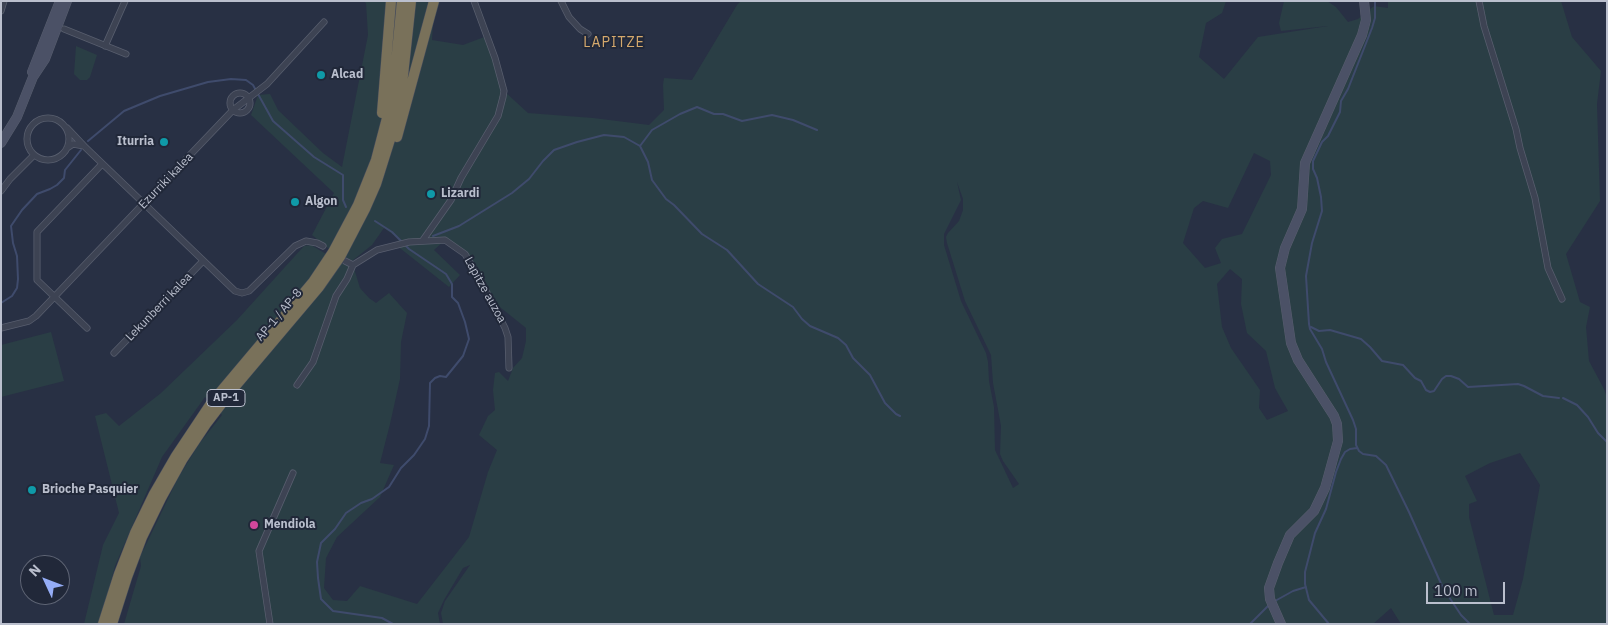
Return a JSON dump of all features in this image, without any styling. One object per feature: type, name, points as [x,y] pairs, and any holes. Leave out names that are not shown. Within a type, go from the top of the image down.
[{"type":"highway","points":[[365,189],[365,180],[382,117],[391,1]]},
{"type":"highway","name":"AP-1 / AP-8","points":[[103,624],[135,533],[154,494],[176,456],[212,402],[312,282],[342,237],[365,189],[376,160],[390,106],[402,1]]},
{"type":"highway","name":"AP-1 / AP-8","points":[[112,624],[126,577],[142,537],[182,460],[223,401],[308,302],[330,272],[357,226],[378,178],[390,141],[399,103],[411,1]]},
{"type":"highway","points":[[378,178],[386,171],[394,150],[434,1]]},
{"type":"street","points":[[1,11],[4,1]]},
{"type":"street","points":[[1,138],[19,107],[60,1]]},
{"type":"street","points":[[1,143],[17,117],[35,73],[45,59],[67,1]]},
{"type":"street","points":[[105,46],[125,1]]},
{"type":"street","points":[[423,240],[451,200],[461,178],[498,116],[503,97],[504,91],[474,1]]},
{"type":"street","points":[[560,1],[569,18],[588,34]]},
{"type":"street","points":[[1281,624],[1270,599],[1269,588],[1290,536],[1314,511],[1318,504],[1331,470],[1338,442],[1337,424],[1334,416],[1298,360],[1291,343],[1280,268],[1285,248],[1302,209],[1305,162],[1362,35],[1366,20],[1364,1]]},
{"type":"street","points":[[1479,1],[1484,26],[1535,198],[1548,268],[1562,299]]},
{"type":"street","name":"Ezurriki kalea","points":[[1,328],[29,321],[36,316],[233,110],[267,84],[324,22]]},
{"type":"street","points":[[64,29],[126,54]]},
{"type":"street","points":[[233,110],[230,102],[236,94],[244,93],[249,98]]},
{"type":"street","points":[[84,146],[73,144],[60,157],[46,160],[34,155],[27,142],[28,135],[37,122],[48,118],[56,120],[66,128],[235,291],[242,293],[250,291],[295,246],[306,241],[323,246]]},
{"type":"street","points":[[66,128],[70,140],[68,148]]},
{"type":"street","points":[[1,191],[34,155]]},
{"type":"street","points":[[87,328],[38,280],[37,232],[102,164]]},
{"type":"street","name":"Lapitze auzoa","points":[[353,265],[377,250],[409,242],[444,240],[465,254],[506,328],[509,368]]},
{"type":"street","name":"Lekunberri kalea","points":[[114,353],[203,261]]},
{"type":"street","points":[[297,385],[313,362],[336,296],[353,265],[345,261]]},
{"type":"street","points":[[270,624],[260,551],[293,473]]},
{"type":"shaded area","points":[[363,1],[440,1],[433,24],[432,40],[463,45],[487,36],[504,91],[528,113],[649,125],[664,110],[664,78],[692,80],[741,1],[1226,1],[1222,13],[1206,23],[1199,57],[1224,79],[1258,37],[1328,26],[1281,31],[1279,23],[1284,1],[1327,1],[1336,7],[1348,22],[1358,19],[1374,6],[1388,8],[1388,1],[1561,1],[1572,37],[1601,71],[1597,104],[1600,201],[1566,254],[1580,302],[1590,307],[1586,327],[1589,361],[1607,398],[1607,624],[1401,624],[1391,608],[1373,624],[443,624],[441,613],[445,601],[470,565],[463,568],[444,600],[438,613],[440,624],[124,624],[141,566],[140,557],[178,478],[199,444],[222,415],[205,397],[162,457],[115,566],[100,624],[84,624],[103,545],[119,513],[95,416],[106,413],[119,426],[161,393],[237,320],[304,246],[311,245],[343,264],[353,265],[360,288],[369,298],[376,303],[389,293],[407,313],[401,342],[400,379],[380,463],[394,465],[380,497],[337,537],[326,558],[324,588],[333,600],[347,601],[360,586],[417,604],[469,537],[488,472],[497,450],[479,435],[488,416],[495,410],[493,390],[495,373],[499,372],[508,381],[513,368],[522,358],[526,341],[526,328],[491,300],[465,254],[445,240],[434,250],[460,275],[449,287],[396,245],[399,239],[384,228],[372,245],[352,261],[328,248],[312,235],[334,193],[251,115],[258,95],[270,94],[278,110],[323,153],[342,167],[368,35],[366,3]],"holes":[[[1254,153],[1270,161],[1271,175],[1242,234],[1222,239],[1215,248],[1221,263],[1205,268],[1183,243],[1194,208],[1203,201],[1228,208]],[[957,182],[963,199],[963,210],[959,221],[946,237],[947,243],[965,301],[991,355],[993,383],[1001,426],[1000,454],[1019,484],[1013,488],[995,450],[994,407],[986,353],[961,301],[944,245],[944,234],[961,200]],[[1230,269],[1242,279],[1241,304],[1247,333],[1266,351],[1275,388],[1288,411],[1267,420],[1259,408],[1260,390],[1231,348],[1222,327],[1217,284]],[[1520,453],[1540,485],[1523,579],[1513,615],[1494,615],[1469,517],[1469,504],[1477,501],[1465,476],[1490,463]]]},
{"type":"shaded area","points":[[76,46],[97,55],[90,77],[87,80],[80,80],[74,74]]},
{"type":"shaded area","points":[[51,332],[64,381],[1,397],[1,345]]},
{"type":"waterway","points":[[1375,1],[1375,18],[1372,28],[1348,89],[1341,101],[1340,112],[1313,161],[1322,211],[1312,243],[1306,276],[1309,324],[1353,420],[1356,429],[1356,445],[1359,451],[1363,454],[1376,456],[1386,465],[1443,588],[1461,615],[1470,624]]},
{"type":"waterway","points":[[88,141],[124,111],[160,96],[208,82],[231,79],[246,80],[253,85],[273,121],[314,157],[343,175],[343,200],[346,207]]},
{"type":"waterway","points":[[640,146],[652,130],[680,114],[697,107],[714,114],[723,114],[742,121],[772,115],[793,120],[817,130]]},
{"type":"waterway","points":[[433,236],[459,226],[512,193],[529,179],[554,150],[604,135],[624,137],[640,146],[648,162],[652,180],[666,199],[702,234],[727,250],[758,284],[793,307],[810,326],[838,338],[846,345],[853,358],[870,375],[885,403],[900,416]]},
{"type":"waterway","points":[[1,303],[12,296],[17,288],[17,256],[11,226],[22,210],[37,194],[57,185],[64,178],[65,170],[81,150]]},
{"type":"waterway","points":[[375,221],[392,232],[409,249],[446,274],[452,284],[452,297],[458,303],[469,339],[463,356],[446,377],[440,376],[430,383],[429,426],[425,439],[414,455],[401,468],[389,487],[346,513],[335,529],[321,543],[317,562],[321,599],[333,611],[382,618],[393,624]]},
{"type":"waterway","points":[[1311,327],[1319,331],[1330,330],[1361,339],[1382,361],[1403,365],[1430,392],[1434,391],[1442,379],[1446,376],[1451,376],[1459,379],[1468,387],[1518,384],[1543,396],[1559,398]]},
{"type":"waterway","points":[[1563,398],[1577,405],[1607,442]]},
{"type":"waterway","points":[[1329,624],[1309,600],[1305,584],[1305,572],[1315,533],[1326,509],[1341,459],[1345,452],[1357,448]]},
{"type":"waterway","points":[[1275,601],[1293,591],[1306,587]]},
{"type":"waterway","points":[[1250,624],[1269,605]]},
{"type":"place","name":"Alcad","points":[[321,75]]},
{"type":"place","name":"Iturria","points":[[164,142]]},
{"type":"place","name":"Lizardi","points":[[431,194]]},
{"type":"place","name":"Algon","points":[[295,202]]},
{"type":"place","name":"Brioche Pasquier","points":[[32,490]]},
{"type":"place","name":"Mendiola","points":[[254,525]]},
{"type":"district","name":"LAPITZE","points":[[614,43]]}]
